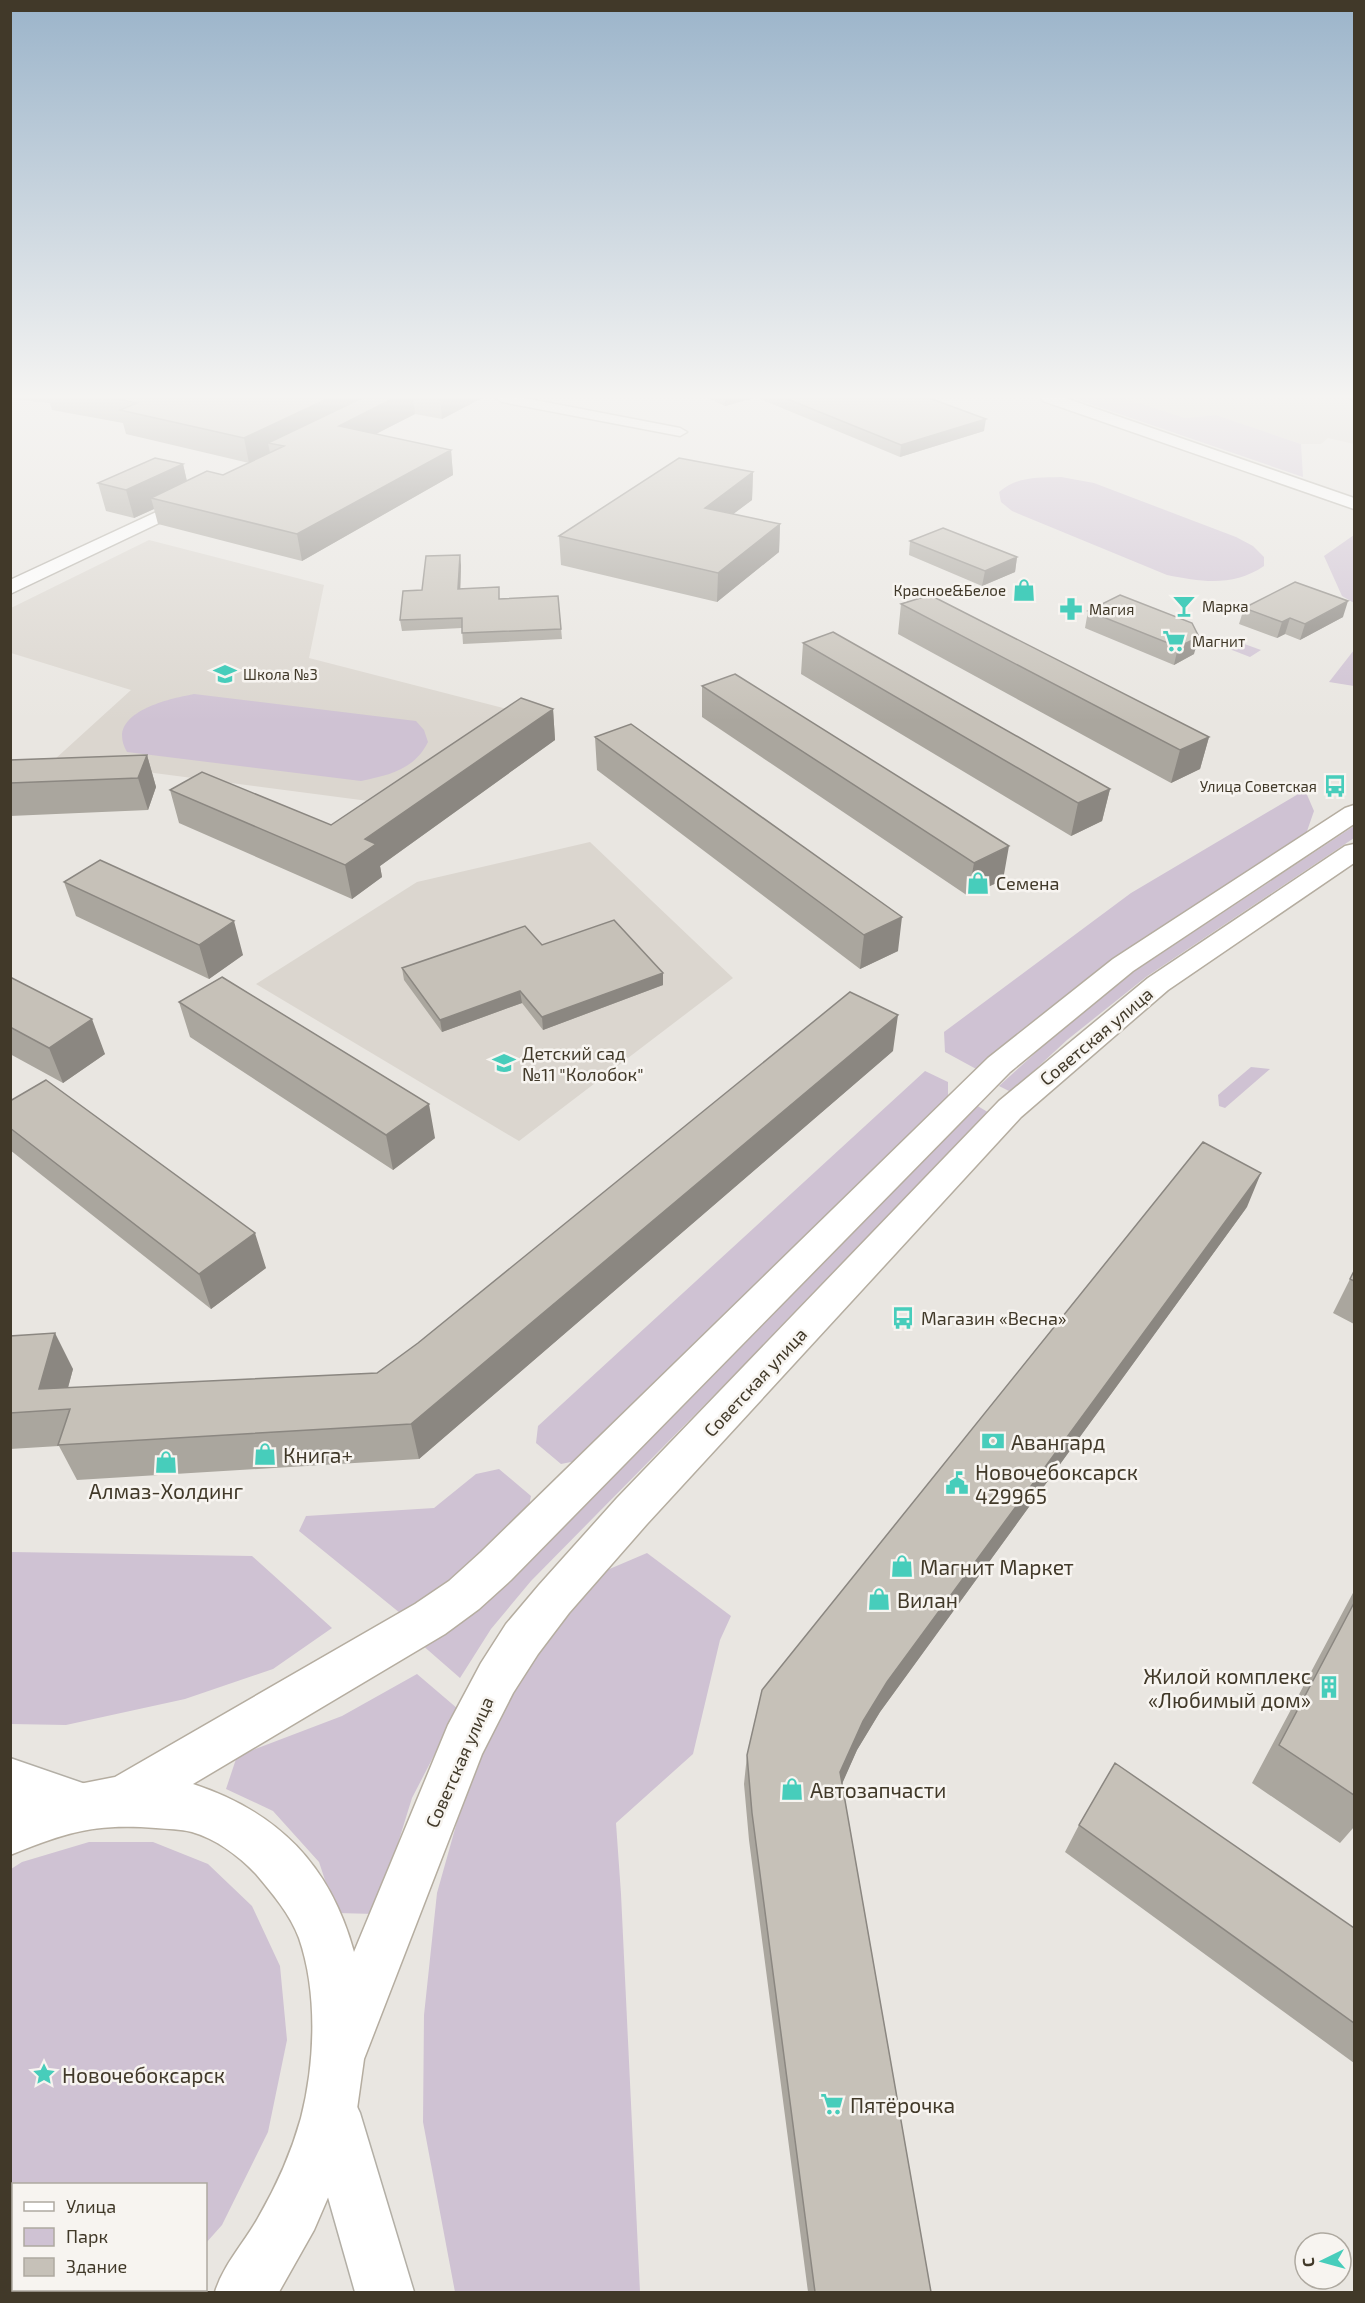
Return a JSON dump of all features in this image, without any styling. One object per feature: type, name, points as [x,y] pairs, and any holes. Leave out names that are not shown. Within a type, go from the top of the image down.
[{"type":"main road","points":[[10,588],[182,505]]},
{"type":"main road","name":"Советская улица","points":[[102,1803],[390,1644],[464,1595],[496,1566],[1008,1057],[1123,965],[1354,813]]},
{"type":"main road","name":"Советская улица","points":[[334,2082],[464,1741],[497,1678],[522,1639],[554,1599],[632,1511],[1010,1108],[1118,1015],[1158,984],[1354,852]]},
{"type":"main road","points":[[10,1782],[102,1803],[192,1808],[225,1821],[258,1841],[291,1876],[320,1926],[336,1988],[334,2082],[310,2176],[283,2233],[244,2292]]},
{"type":"main road","points":[[10,1831],[41,1818],[102,1803]]},
{"type":"main road","points":[[334,2082],[385,2292]]},
{"type":"shaded area","name":"Школа №3","points":[[149,540],[324,585],[309,658],[511,710],[376,802],[54,760],[131,690],[11,653],[11,608]]},
{"type":"shaded area","name":"Детский сад №11 \"Колобок\"","points":[[590,842],[733,978],[519,1141],[256,984],[417,882]]},
{"type":"green space","points":[[1005,505],[1153,505],[1236,537],[1253,546],[1264,557],[1264,566],[1252,573],[1229,580],[1205,581],[1167,575],[1012,511]]},
{"type":"green space","points":[[1354,535],[1354,603],[1342,596],[1324,556]]},
{"type":"green space","points":[[1225,637],[1261,650],[1250,657],[1214,643]]},
{"type":"green space","points":[[1354,650],[1354,686],[1329,682]]},
{"type":"green space","points":[[194,694],[416,721],[424,730],[428,742],[416,759],[400,770],[361,781],[127,752],[122,739],[124,727],[131,718],[155,704]]},
{"type":"green space","points":[[1305,790],[1314,811],[1306,834],[978,1070],[945,1052],[944,1032],[1131,893]]},
{"type":"green space","points":[[1354,826],[1354,838],[1146,977],[1067,1040],[1011,1092],[999,1086],[1056,1034],[1135,971]]},
{"type":"green space","points":[[1251,1067],[1270,1069],[1225,1108],[1219,1106],[1218,1095]]},
{"type":"green space","points":[[925,1071],[948,1082],[948,1101],[586,1459],[561,1464],[536,1443],[538,1426]]},
{"type":"green space","points":[[976,1105],[991,1114],[531,1581],[491,1629],[460,1678],[421,1644]]},
{"type":"green space","points":[[499,1469],[531,1496],[526,1521],[453,1584],[400,1613],[299,1531],[306,1516],[434,1508],[476,1474]]},
{"type":"green space","points":[[11,1552],[252,1556],[332,1628],[273,1669],[185,1699],[66,1725],[11,1724]]},
{"type":"green space","points":[[647,1553],[731,1616],[720,1640],[693,1754],[616,1823],[640,2292],[455,2292],[423,2122],[424,2015],[437,1893],[478,1747],[511,1679],[586,1579]]},
{"type":"green space","points":[[417,1674],[458,1709],[412,1798],[376,1914],[336,1913],[319,1862],[273,1811],[226,1789],[237,1756],[342,1716]]},
{"type":"green space","points":[[89,1842],[153,1842],[208,1864],[252,1906],[280,1966],[287,2040],[268,2132],[222,2225],[207,2242],[207,2183],[12,2183],[12,2291],[162,2291],[161,2292],[11,2292],[11,1869],[22,1862]]},
{"type":"building","points":[[181,505],[349,505],[297,534]]},
{"type":"building","points":[[606,505],[708,505],[705,508],[780,524],[718,573],[559,536]]},
{"type":"building","points":[[943,528],[1017,557],[985,571],[910,541]]},
{"type":"building","points":[[460,555],[458,589],[499,587],[499,599],[558,596],[561,629],[462,633],[462,618],[400,620],[403,591],[422,590],[426,556]]},
{"type":"building","points":[[1295,582],[1348,601],[1305,624],[1290,618],[1282,622],[1244,608]]},
{"type":"building","points":[[930,595],[1209,737],[1180,750],[901,604]]},
{"type":"building","points":[[1120,595],[1192,623],[1199,637],[1178,647],[1088,611]]},
{"type":"building","points":[[833,632],[1110,789],[1078,803],[803,643]]},
{"type":"building","points":[[735,674],[1009,846],[974,863],[702,686]]},
{"type":"building","points":[[521,698],[553,709],[365,839],[376,844],[345,865],[170,790],[202,772],[331,825]]},
{"type":"building","points":[[631,724],[902,917],[864,935],[595,737]]},
{"type":"building","points":[[147,755],[138,778],[10,783],[10,760]]},
{"type":"building","points":[[100,860],[234,921],[199,945],[64,882]]},
{"type":"building","points":[[614,920],[663,973],[542,1017],[520,991],[440,1020],[402,968],[525,926],[542,945]]},
{"type":"building","points":[[10,977],[92,1019],[49,1048],[10,1027]]},
{"type":"building","points":[[222,977],[429,1104],[386,1135],[179,1002]]},
{"type":"building","points":[[850,992],[898,1015],[411,1424],[58,1445],[70,1409],[10,1413],[10,1336],[55,1333],[39,1389],[377,1373],[418,1343]]},
{"type":"building","points":[[46,1080],[255,1233],[199,1274],[10,1128],[10,1101]]},
{"type":"building","points":[[1203,1142],[1261,1173],[887,1682],[863,1721],[840,1772],[931,2292],[815,2292],[752,1813],[747,1755],[762,1690]]},
{"type":"building","points":[[1354,1603],[1354,1795],[1279,1745]]},
{"type":"building","points":[[1115,1763],[1354,1928],[1354,2023],[1079,1825]]},
{"type":"place","name":"Красное&Белое","points":[[1024,590]]},
{"type":"place","name":"Марка","points":[[1184,606]]},
{"type":"place","name":"Магия","points":[[1071,609]]},
{"type":"place","name":"Магнит","points":[[1174,641]]},
{"type":"place","name":"Школа №3","points":[[225,674]]},
{"type":"place","name":"Улица Советская","points":[[1335,786]]},
{"type":"place","name":"Семена","points":[[978,883]]},
{"type":"place","name":"Детский сад №11 \"Колобок\"","points":[[504,1063]]},
{"type":"place","name":"Магазин «Весна»","points":[[903,1318]]},
{"type":"place","name":"Авангард","points":[[993,1441]]},
{"type":"place","name":"Книга+","points":[[265,1454]]},
{"type":"place","name":"Алмаз-Холдинг","points":[[166,1462]]},
{"type":"place","name":"Новочебоксарск 429965","points":[[957,1483]]},
{"type":"place","name":"Магнит Маркет","points":[[902,1566]]},
{"type":"place","name":"Вилан","points":[[879,1599]]},
{"type":"place","name":"Жилой комплекс «Любимый дом»","points":[[1329,1687]]},
{"type":"place","name":"Автозапчасти","points":[[792,1789]]},
{"type":"place","name":"Новочебоксарск","points":[[44,2074]]},
{"type":"place","name":"Пятёрочка","points":[[832,2104]]}]
